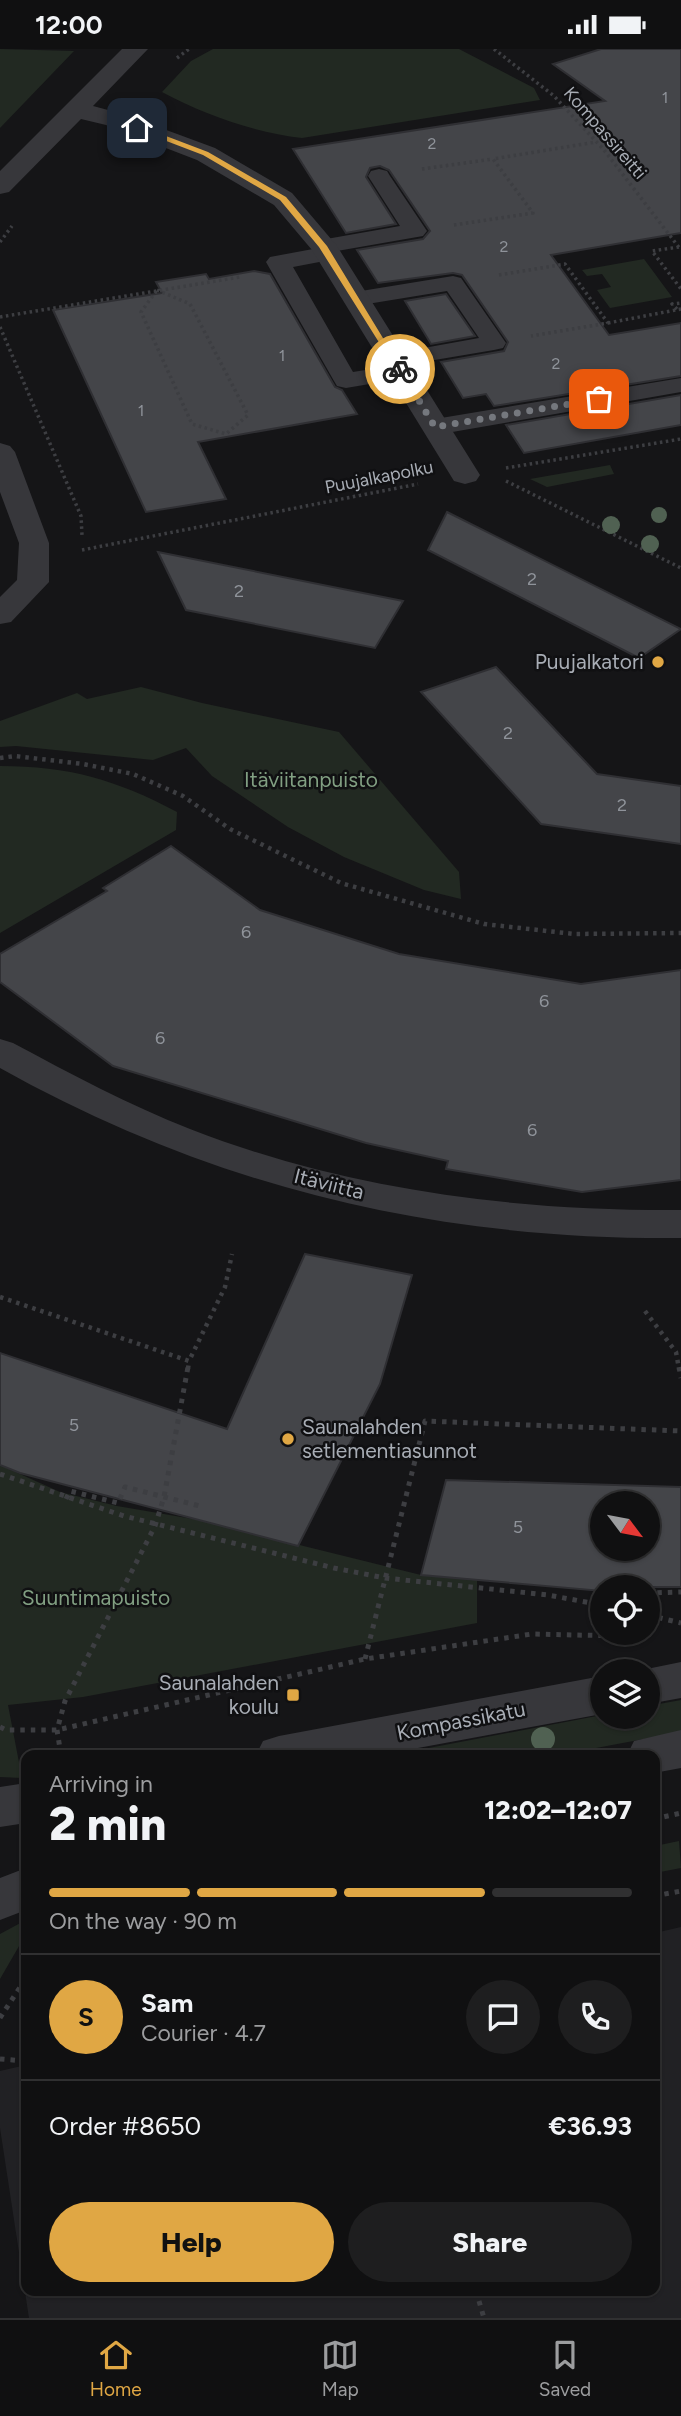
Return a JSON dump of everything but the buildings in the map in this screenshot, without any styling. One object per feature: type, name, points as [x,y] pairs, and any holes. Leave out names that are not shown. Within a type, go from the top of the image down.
[{"type":"street","points":[[0,185],[136,49]]},
{"type":"street","points":[[76,110],[114,119],[206,153],[283,199],[325,250],[435,427],[476,473]]},
{"type":"street","points":[[0,452],[34,543],[33,582],[0,615]]},
{"type":"street","name":"Itäviitta","points":[[0,1052],[112,1111],[187,1142],[281,1172],[364,1194],[546,1221],[640,1226],[681,1224]]},
{"type":"street","points":[[660,1684],[681,1680]]},
{"type":"street","name":"Kompassikatu","points":[[306,1750],[590,1697]]},
{"type":"street","points":[[660,1753],[681,1749]]},
{"type":"street","points":[[0,1807],[21,1804]]},
{"type":"street","points":[[0,1899],[21,1891]]},
{"type":"lane","points":[[355,299],[453,283],[494,343],[346,381],[278,263],[415,231],[379,176]]},
{"type":"lane","points":[[435,427],[681,385]]},
{"type":"path","name":"Kompassireitti","points":[[494,49],[554,96],[596,142],[680,248]]},
{"type":"path","points":[[379,176],[596,142]]},
{"type":"path","points":[[415,231],[533,213],[493,159]]},
{"type":"path","points":[[680,248],[652,251],[681,289]]},
{"type":"path","points":[[453,283],[565,264],[608,323]]},
{"type":"path","points":[[0,317],[248,275]]},
{"type":"path","points":[[158,291],[190,304],[248,415],[226,434],[192,424],[141,312],[158,291]]},
{"type":"path","points":[[679,310],[672,304],[681,303]]},
{"type":"path","points":[[494,343],[679,310]]},
{"type":"path","name":"Puujalkapolku","points":[[82,550],[476,473],[681,439]]},
{"type":"path","points":[[476,473],[681,568]]},
{"type":"path","points":[[0,758],[15,756],[83,764],[133,774],[183,796],[230,829],[341,883],[484,923],[574,934],[681,933]]},
{"type":"path","points":[[60,1750],[57,1730],[65,1701],[155,1526],[164,1497],[190,1361],[225,1287],[232,1254]]},
{"type":"path","points":[[0,1297],[190,1361]]},
{"type":"path","points":[[645,1311],[676,1352],[681,1378]]},
{"type":"path","points":[[365,1659],[425,1421],[681,1431]]},
{"type":"path","points":[[0,1474],[66,1499],[155,1526],[385,1578],[567,1596],[590,1602]]},
{"type":"path","points":[[66,1499],[70,1490],[118,1503],[125,1487],[204,1507]]},
{"type":"path","points":[[660,1593],[681,1592]]},
{"type":"path","points":[[660,1618],[681,1623]]},
{"type":"path","points":[[0,1727],[6,1730],[57,1730],[365,1659],[532,1634],[590,1635]]},
{"type":"path","points":[[660,1818],[681,1813]]},
{"type":"path","points":[[660,1895],[681,1891]]},
{"type":"path","points":[[0,2018],[21,1986]]},
{"type":"path","points":[[0,2059],[21,2061]]},
{"type":"path","points":[[477,2296],[484,2318]]},
{"type":"shaded area","points":[[681,1927],[681,2318],[29,2318],[26,2296],[660,2296],[660,1932]]},
{"type":"shaded area","points":[[21,2066],[21,2266],[0,2128],[0,2071]]},
{"type":"green space","points":[[0,49],[74,51],[0,128]]},
{"type":"green space","points":[[213,49],[459,49],[534,88],[540,100],[302,138],[266,132],[230,121],[162,92],[191,61]]},
{"type":"green space","points":[[644,259],[672,297],[610,308],[597,290],[611,287],[602,274],[587,276],[582,270]]},
{"type":"green space","points":[[610,465],[614,474],[547,487],[530,479]]},
{"type":"green space","name":"Itäviitanpuisto","points":[[141,687],[339,732],[459,872],[461,899],[424,890],[344,857],[288,827],[212,776],[186,748],[153,760],[16,746],[0,747],[0,721],[77,693],[87,699]]},
{"type":"green space","points":[[0,766],[71,772],[113,783],[177,812],[176,830],[0,933]]},
{"type":"green space","name":"Suuntimapuisto","points":[[0,1465],[60,1492],[117,1506],[199,1520],[421,1575],[477,1580],[477,1623],[83,1697],[8,1705],[21,1778],[0,1777]]},
{"type":"green space","points":[[681,1700],[681,1732],[586,1750],[418,1750],[590,1717],[590,1729],[660,1729],[660,1704]]},
{"type":"green space","points":[[679,1841],[681,1868],[660,1872],[660,1845]]},
{"type":"green space","points":[[21,1923],[21,1943],[0,1979],[0,1934]]},
{"type":"way so far","points":[[400,369],[435,427],[599,399]]},
{"type":"place","name":"Puujalkatori","points":[[658,662]]},
{"type":"place","name":"Saunalahden setlementiasunnot","points":[[288,1439]]},
{"type":"place","name":"Saunalahden koulu","points":[[293,1695]]},
{"type":"route","points":[[137,128],[206,153],[283,199],[323,246],[400,369]]}]
